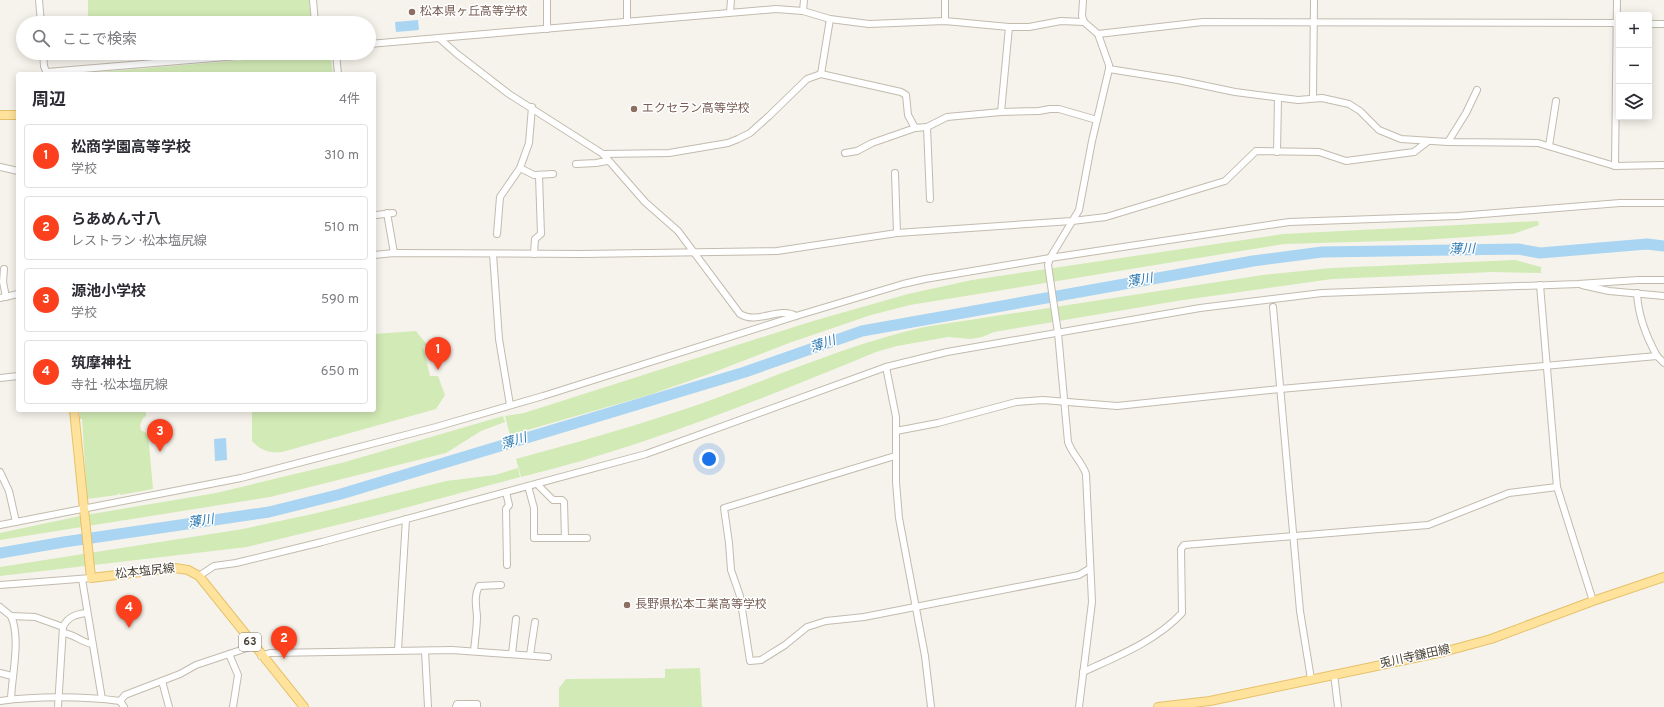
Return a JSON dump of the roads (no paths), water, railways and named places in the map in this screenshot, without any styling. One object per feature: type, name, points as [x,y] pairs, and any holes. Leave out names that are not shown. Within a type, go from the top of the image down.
[{"type":"main road","points":[[0,115],[16,115]]},
{"type":"main road","points":[[74,412],[90,575]]},
{"type":"main road","name":"松本塩尻線","points":[[90,575],[175,568],[188,570],[199,576]]},
{"type":"main road","name":"63","points":[[199,576],[261,656],[304,707]]},
{"type":"main road","name":"兎川寺鎌田線","points":[[1158,707],[1210,701],[1443,652],[1491,639],[1593,600],[1664,577]]},
{"type":"street","points":[[39,0],[40,16]]},
{"type":"street","points":[[313,0],[314,16]]},
{"type":"street","points":[[547,0],[547,29]]},
{"type":"street","points":[[627,0],[627,22]]},
{"type":"street","points":[[730,12],[731,0]]},
{"type":"street","points":[[803,11],[804,0]]},
{"type":"street","points":[[945,0],[945,21]]},
{"type":"street","points":[[1079,707],[1092,602],[1089,569],[1086,474],[1068,442],[1049,261],[1081,202],[1097,120],[1109,69],[1098,34],[1084,22],[1082,16],[1083,0]]},
{"type":"street","points":[[1313,98],[1314,0]]},
{"type":"street","points":[[1617,0],[1618,12]]},
{"type":"street","points":[[376,43],[776,9],[803,11],[830,19],[869,24],[945,21],[1009,27],[1029,27],[1061,21],[1084,22]]},
{"type":"street","points":[[821,74],[830,19]]},
{"type":"street","points":[[1098,34],[1203,22],[1616,23]]},
{"type":"street","points":[[1652,24],[1664,24]]},
{"type":"street","points":[[1001,112],[1009,27]]},
{"type":"street","points":[[439,38],[457,54],[503,89],[603,154],[607,161],[645,202],[678,231],[736,308],[746,317],[753,318],[790,312],[796,316]]},
{"type":"street","points":[[1615,166],[1617,48]]},
{"type":"street","points":[[44,60],[47,72]]},
{"type":"street","points":[[58,72],[194,60]]},
{"type":"street","points":[[337,60],[338,72]]},
{"type":"street","points":[[1109,69],[1178,80],[1235,92],[1298,100],[1313,98],[1349,104],[1360,111],[1375,127],[1386,134],[1401,140],[1427,142],[1538,143],[1615,166],[1664,165]]},
{"type":"street","points":[[603,154],[669,153],[728,143],[750,133],[807,79],[821,74],[901,92],[906,95],[908,115],[916,128]]},
{"type":"street","points":[[1448,142],[1466,114],[1477,90]]},
{"type":"street","points":[[1277,152],[1278,98]]},
{"type":"street","points":[[1548,146],[1556,101]]},
{"type":"street","points":[[497,234],[500,196],[520,168],[529,144],[532,107]]},
{"type":"street","points":[[845,153],[857,151],[872,143],[916,128],[927,127],[947,117],[1059,109],[1097,120]]},
{"type":"street","points":[[927,127],[930,200]]},
{"type":"street","points":[[376,255],[394,253],[696,254],[777,251],[897,233],[1072,221],[1106,217],[1226,181],[1256,151],[1319,152],[1346,161],[1414,152],[1427,142]]},
{"type":"street","points":[[576,164],[607,161]]},
{"type":"street","points":[[0,167],[16,171]]},
{"type":"street","points":[[520,168],[539,176],[553,174]]},
{"type":"street","points":[[895,173],[897,233]]},
{"type":"street","points":[[534,254],[535,239],[541,234],[539,176]]},
{"type":"street","points":[[0,525],[83,511],[241,478],[436,427],[559,391],[796,316],[903,284],[1312,220],[1458,216],[1614,204],[1664,202]]},
{"type":"street","points":[[376,215],[390,213],[394,253]]},
{"type":"street","points":[[493,254],[499,339],[510,405]]},
{"type":"street","points":[[4,268],[3,297],[16,294]]},
{"type":"street","points":[[199,576],[214,566],[236,563],[322,542],[646,454],[886,367],[947,352],[1057,329],[1192,309],[1337,292],[1664,280]]},
{"type":"street","points":[[1578,284],[1609,291],[1664,296]]},
{"type":"street","points":[[1540,285],[1557,488],[1593,600]]},
{"type":"street","points":[[1637,293],[1638,303],[1652,346],[1657,356],[1664,363]]},
{"type":"street","points":[[1273,307],[1277,304],[1279,298]]},
{"type":"street","points":[[1268,300],[1273,307],[1295,536],[1300,611],[1311,679]]},
{"type":"street","points":[[896,431],[938,423],[1016,402],[1043,400],[1117,406],[1547,364],[1657,356]]},
{"type":"street","points":[[886,367],[894,403],[896,431],[895,456],[899,518],[916,606],[930,689],[931,707]]},
{"type":"street","points":[[0,378],[16,376]]},
{"type":"street","points":[[895,456],[724,508],[730,543],[731,570],[740,596],[750,661],[761,660],[775,652],[807,627],[826,621],[864,617],[1079,575],[1089,569]]},
{"type":"street","points":[[0,472],[9,491],[16,522]]},
{"type":"street","points":[[537,484],[553,500],[562,500],[564,502],[565,538]]},
{"type":"street","points":[[528,486],[534,508],[534,538],[587,538]]},
{"type":"street","points":[[1084,672],[1124,653],[1168,628],[1182,613],[1181,549],[1184,545],[1428,525],[1509,493],[1557,488]]},
{"type":"street","points":[[506,492],[509,506],[506,509],[507,565]]},
{"type":"street","points":[[398,650],[406,519]]},
{"type":"street","points":[[0,585],[82,579],[90,575]]},
{"type":"street","points":[[82,579],[102,699]]},
{"type":"street","points":[[474,651],[477,615],[475,609],[476,591],[479,586],[501,585]]},
{"type":"street","points":[[0,606],[11,616],[35,617],[92,644]]},
{"type":"street","points":[[58,707],[63,630],[70,618],[78,614],[87,614]]},
{"type":"street","points":[[10,707],[12,676],[16,657],[11,616]]},
{"type":"street","points":[[512,654],[516,619]]},
{"type":"street","points":[[530,655],[534,622]]},
{"type":"street","points":[[120,701],[125,694],[162,681],[196,665],[225,654],[253,646]]},
{"type":"street","points":[[261,656],[270,653],[320,654],[398,650],[474,651],[548,657]]},
{"type":"street","points":[[426,651],[428,707]]},
{"type":"street","points":[[229,654],[238,675],[233,707]]},
{"type":"street","points":[[0,674],[12,676]]},
{"type":"street","points":[[1334,674],[1338,707]]},
{"type":"street","points":[[162,681],[168,707]]},
{"type":"street","points":[[0,701],[31,697],[102,699],[120,701],[124,707]]},
{"type":"street","points":[[456,707],[456,704],[477,704],[478,707]]},
{"type":"water","points":[[418,20],[419,30],[396,32],[395,22]]},
{"type":"water","points":[[226,438],[227,460],[215,461],[214,439]]},
{"type":"waterway","name":"薄川","points":[[0,553],[64,542],[269,512],[341,494],[745,372],[862,331],[1253,261],[1322,252],[1518,249],[1540,253],[1647,244],[1664,246]]},
{"type":"place","name":"松本県ヶ丘高等学校","points":[[412,12]]},
{"type":"place","name":"エクセラン高等学校","points":[[634,109]]},
{"type":"place","name":"松商学園高等学校","points":[[438,370]]},
{"type":"place","name":"源池小学校","points":[[160,452]]},
{"type":"place","name":"長野県松本工業高等学校","points":[[627,605]]},
{"type":"place","name":"筑摩神社","points":[[129,628]]},
{"type":"place","name":"らあめん寸八","points":[[284,659]]}]
